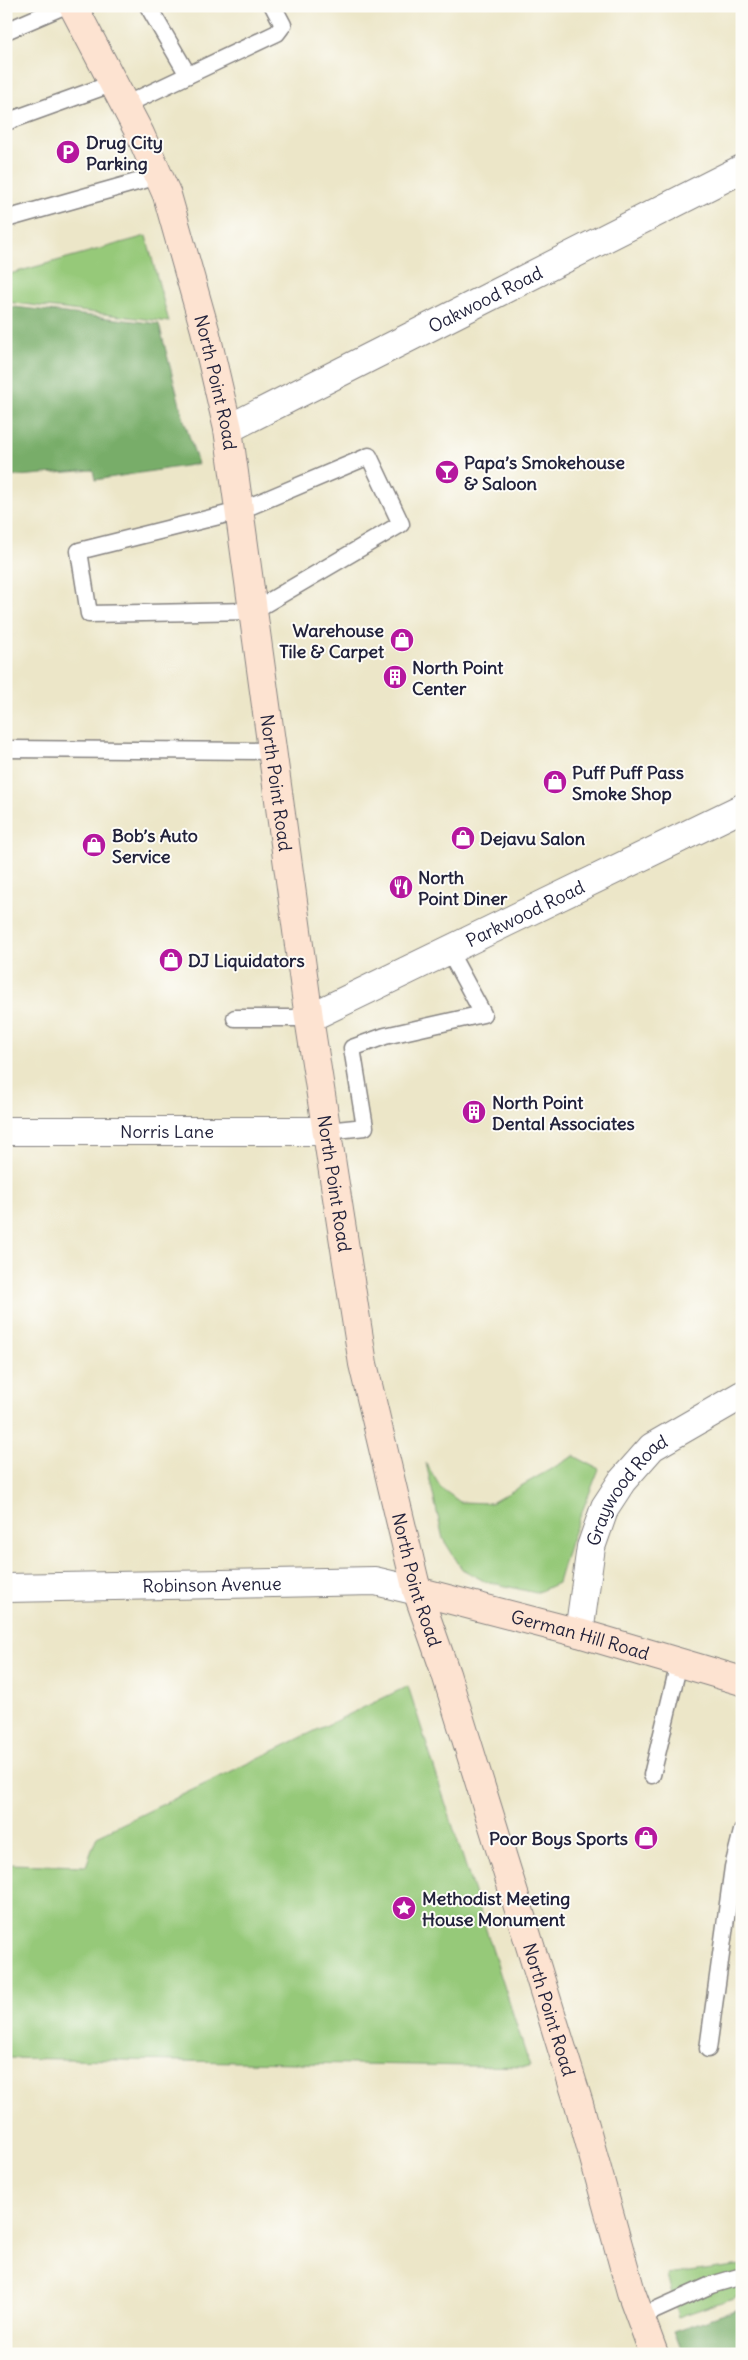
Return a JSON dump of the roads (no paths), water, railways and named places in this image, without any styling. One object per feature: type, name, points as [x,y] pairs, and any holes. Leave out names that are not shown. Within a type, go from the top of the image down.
[{"type":"street","name":"North Point Road","points":[[73,6],[120,94],[167,195],[190,272],[228,429],[309,1018],[363,1364],[417,1591],[446,1674],[576,2095],[631,2292],[654,2354]]},
{"type":"street","name":"Oakwood Road","points":[[228,429],[742,168]]},
{"type":"street","name":"Parkwood Road","points":[[309,1018],[742,808]]},
{"type":"street","name":"Norris Lane","points":[[6,1131],[327,1131]]},
{"type":"street","name":"Graywood Road","points":[[579,1633],[591,1547],[605,1507],[622,1481],[652,1447],[742,1394]]},
{"type":"street","name":"Robinson Avenue","points":[[6,1588],[375,1581],[417,1591]]},
{"type":"street","name":"German Hill Road","points":[[417,1591],[579,1633],[742,1681]]},
{"type":"lane","points":[[6,31],[64,6]]},
{"type":"lane","points":[[148,6],[188,75]]},
{"type":"lane","points":[[6,122],[188,75],[277,33],[284,25],[273,6]]},
{"type":"lane","points":[[6,219],[158,176]]},
{"type":"lane","points":[[369,456],[401,524],[253,611],[89,614],[79,551],[239,510],[369,456]]},
{"type":"lane","points":[[6,749],[273,751]]},
{"type":"lane","points":[[327,1131],[365,1127],[352,1048],[385,1036],[482,1014],[449,951]]},
{"type":"lane","points":[[235,1018],[309,1018]]},
{"type":"lane","points":[[652,1775],[679,1663]]},
{"type":"lane","points":[[708,2049],[733,1867],[742,1831]]},
{"type":"lane","points":[[640,2317],[711,2285],[742,2276]]},
{"type":"place","name":"Drug City Parking","points":[[68,152]]},
{"type":"place","name":"Papa’s Smokehouse & Saloon","points":[[447,472]]},
{"type":"place","name":"Warehouse Tile & Carpet","points":[[402,640]]},
{"type":"place","name":"North Point Center","points":[[395,677]]},
{"type":"place","name":"Puff Puff Pass Smoke Shop","points":[[555,782]]},
{"type":"place","name":"Dejavu Salon","points":[[463,838]]},
{"type":"place","name":"Bob’s Auto Service","points":[[94,845]]},
{"type":"place","name":"North Point Diner","points":[[401,887]]},
{"type":"place","name":"DJ Liquidators","points":[[171,960]]},
{"type":"place","name":"North Point Dental Associates","points":[[474,1112]]},
{"type":"place","name":"Poor Boys Sports","points":[[646,1838]]},
{"type":"place","name":"Methodist Meeting House Monument","points":[[404,1908]]}]
